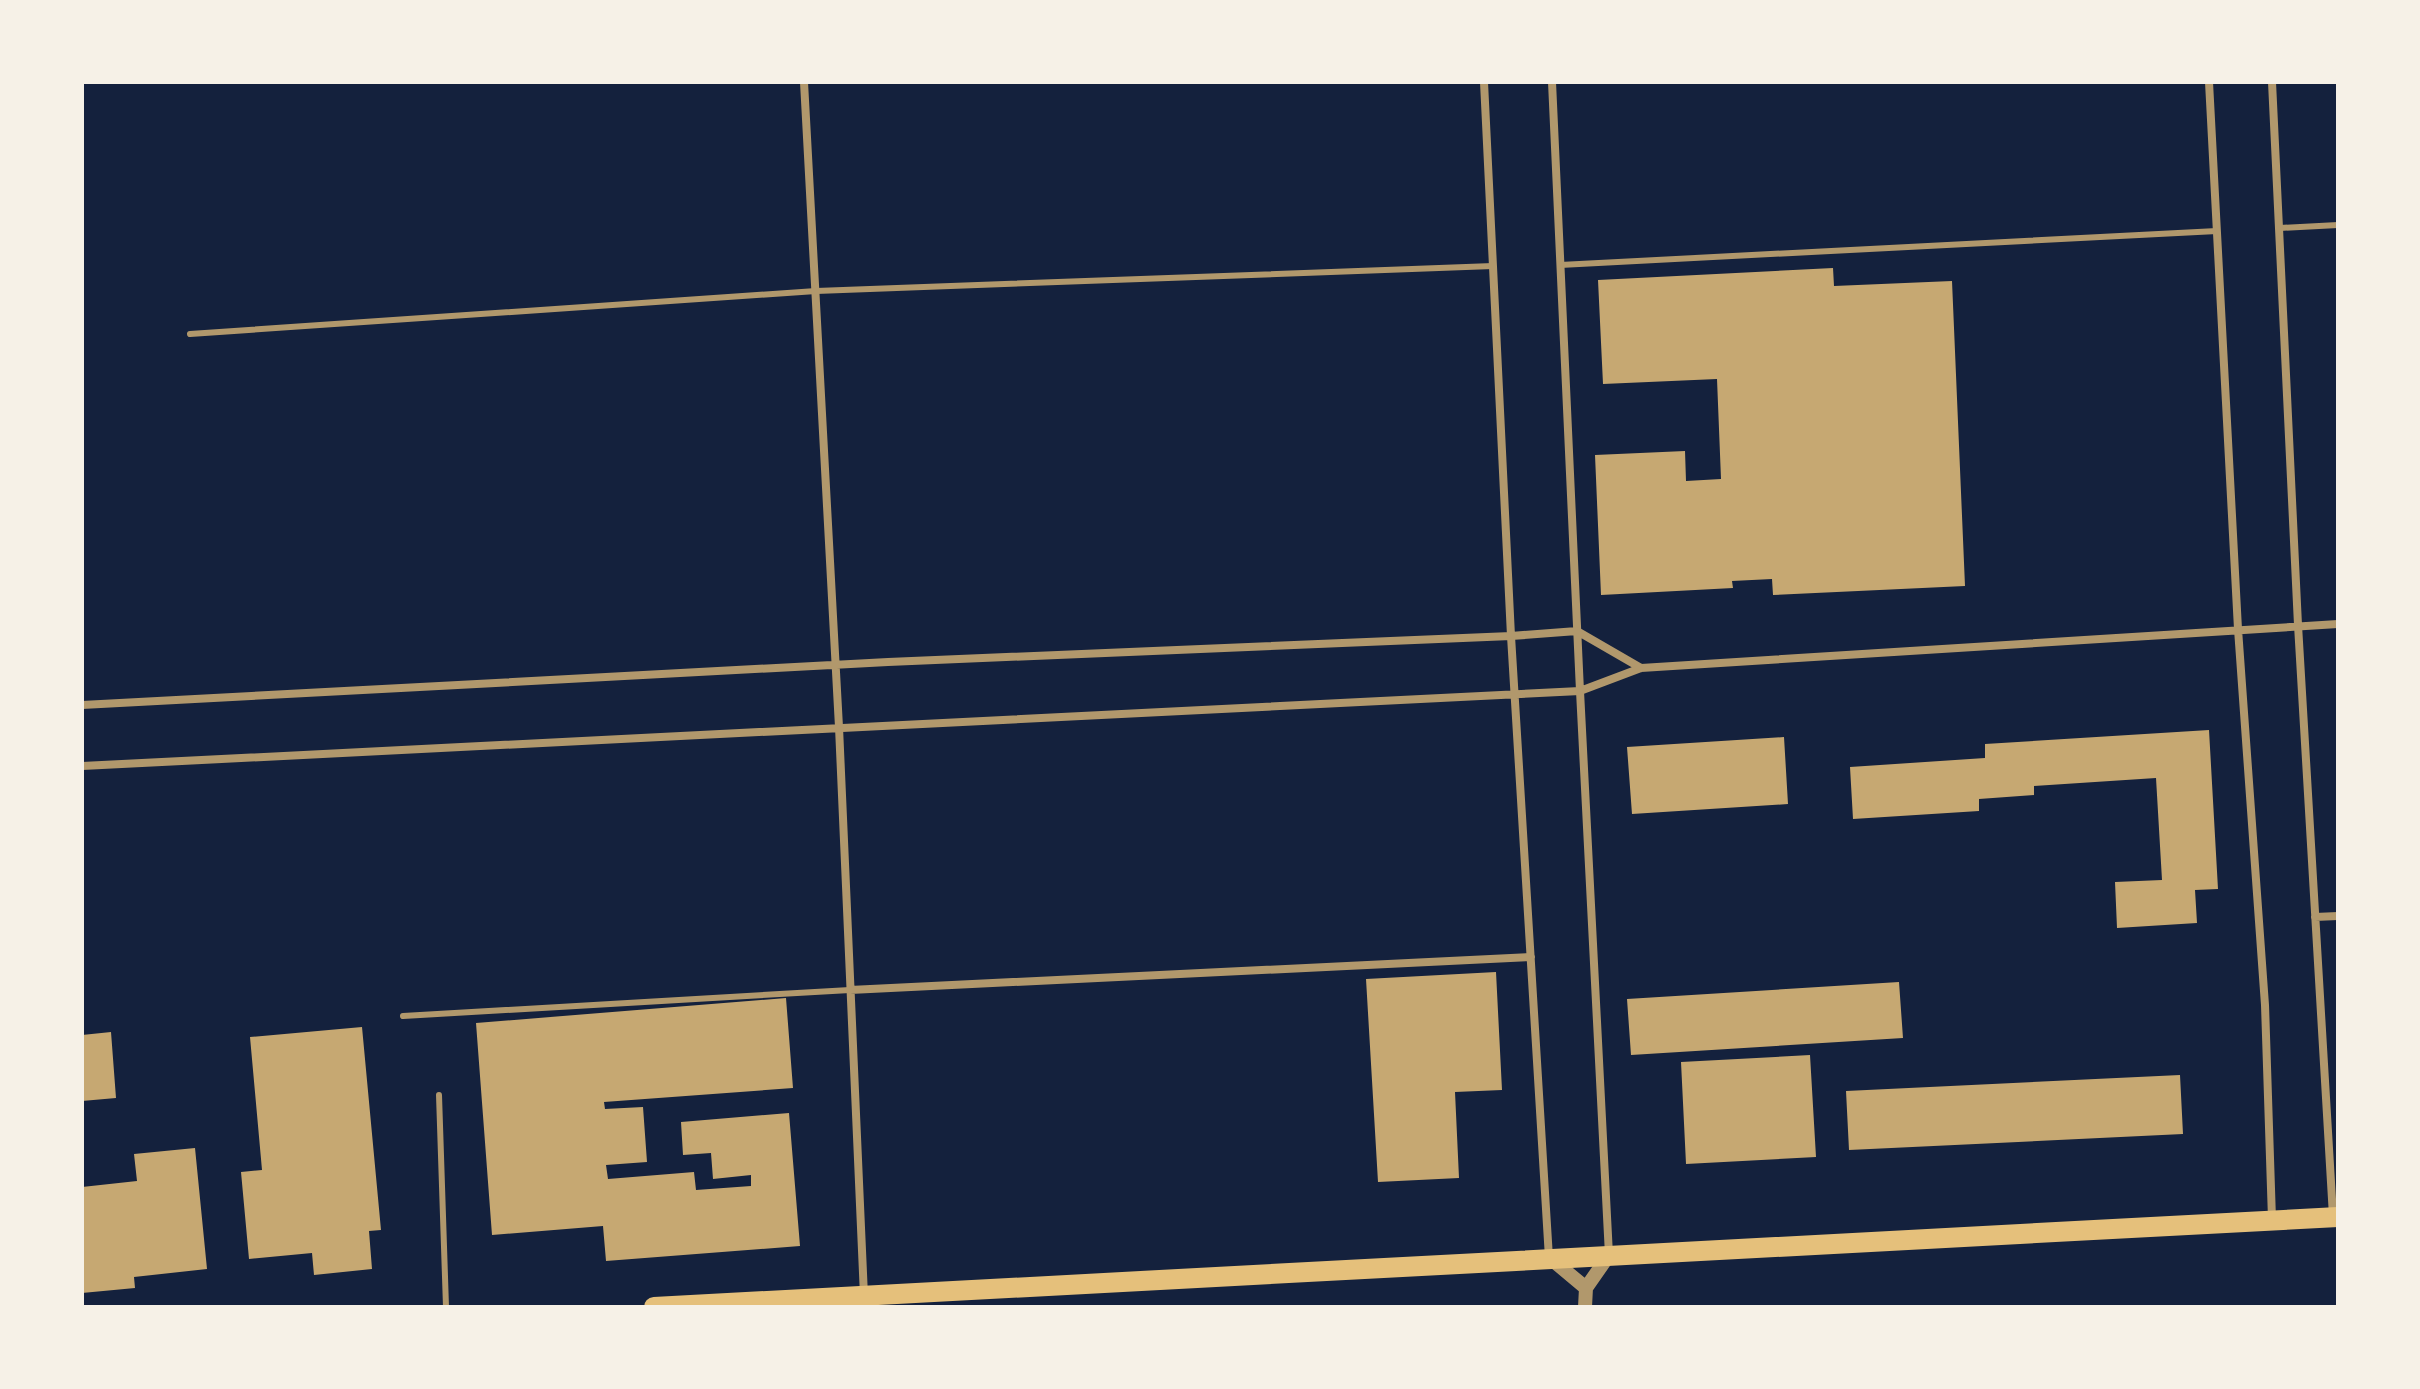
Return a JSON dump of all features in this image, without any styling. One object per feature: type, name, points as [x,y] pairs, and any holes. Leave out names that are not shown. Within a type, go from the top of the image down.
[{"type":"main road","points":[[654,1307],[2336,1217]]},
{"type":"street","points":[[804,82],[839,727],[864,1297]]},
{"type":"street","points":[[1484,82],[1511,636],[1549,1258],[1586,1288]]},
{"type":"street","points":[[1552,82],[1609,1255],[1586,1288],[1585,1307]]},
{"type":"street","points":[[2209,82],[2238,629],[2265,1005],[2272,1221]]},
{"type":"street","points":[[2272,82],[2298,625],[2336,1217]]},
{"type":"street","points":[[82,766],[1580,691],[1641,668],[2338,624]]},
{"type":"street","points":[[82,705],[835,665],[1577,631],[1641,668]]},
{"type":"street","points":[[2315,917],[2338,916]]},
{"type":"street","points":[[850,990],[1531,957]]},
{"type":"lane","points":[[2280,228],[2338,225]]},
{"type":"lane","points":[[1560,265],[2217,231]]},
{"type":"lane","points":[[190,334],[816,291],[1493,266]]},
{"type":"lane","points":[[403,1016],[850,990]]},
{"type":"lane","points":[[439,1095],[446,1307]]},
{"type":"building","points":[[1833,268],[1834,286],[1952,281],[1965,586],[1773,595],[1772,579],[1732,581],[1733,588],[1601,595],[1595,455],[1685,451],[1686,481],[1721,479],[1717,379],[1603,384],[1598,280]]},
{"type":"building","points":[[2209,730],[2218,889],[2195,890],[2197,923],[2117,928],[2115,882],[2162,880],[2156,778],[2034,786],[2034,795],[1979,799],[1979,811],[1853,819],[1850,767],[1985,758],[1985,744]]},
{"type":"building","points":[[1784,737],[1788,804],[1632,814],[1627,747]]},
{"type":"building","points":[[1496,972],[1502,1090],[1455,1092],[1459,1178],[1378,1182],[1366,979]]},
{"type":"building","points":[[1899,982],[1903,1038],[1631,1055],[1627,999]]},
{"type":"building","points":[[786,998],[793,1088],[604,1102],[605,1109],[643,1107],[647,1162],[606,1165],[608,1179],[694,1172],[696,1190],[751,1186],[751,1175],[713,1179],[711,1153],[683,1155],[681,1122],[789,1113],[800,1246],[606,1261],[603,1226],[492,1235],[476,1023]]},
{"type":"building","points":[[362,1027],[381,1230],[369,1231],[372,1269],[314,1275],[312,1253],[249,1259],[241,1172],[262,1170],[250,1037]]},
{"type":"building","points":[[111,1032],[116,1098],[82,1101],[82,1035]]},
{"type":"building","points":[[1810,1055],[1816,1157],[1686,1164],[1681,1062]]},
{"type":"building","points":[[2180,1075],[2183,1134],[1849,1150],[1846,1091]]},
{"type":"building","points":[[195,1148],[207,1269],[134,1277],[135,1288],[82,1293],[82,1187],[137,1181],[134,1154]]}]
